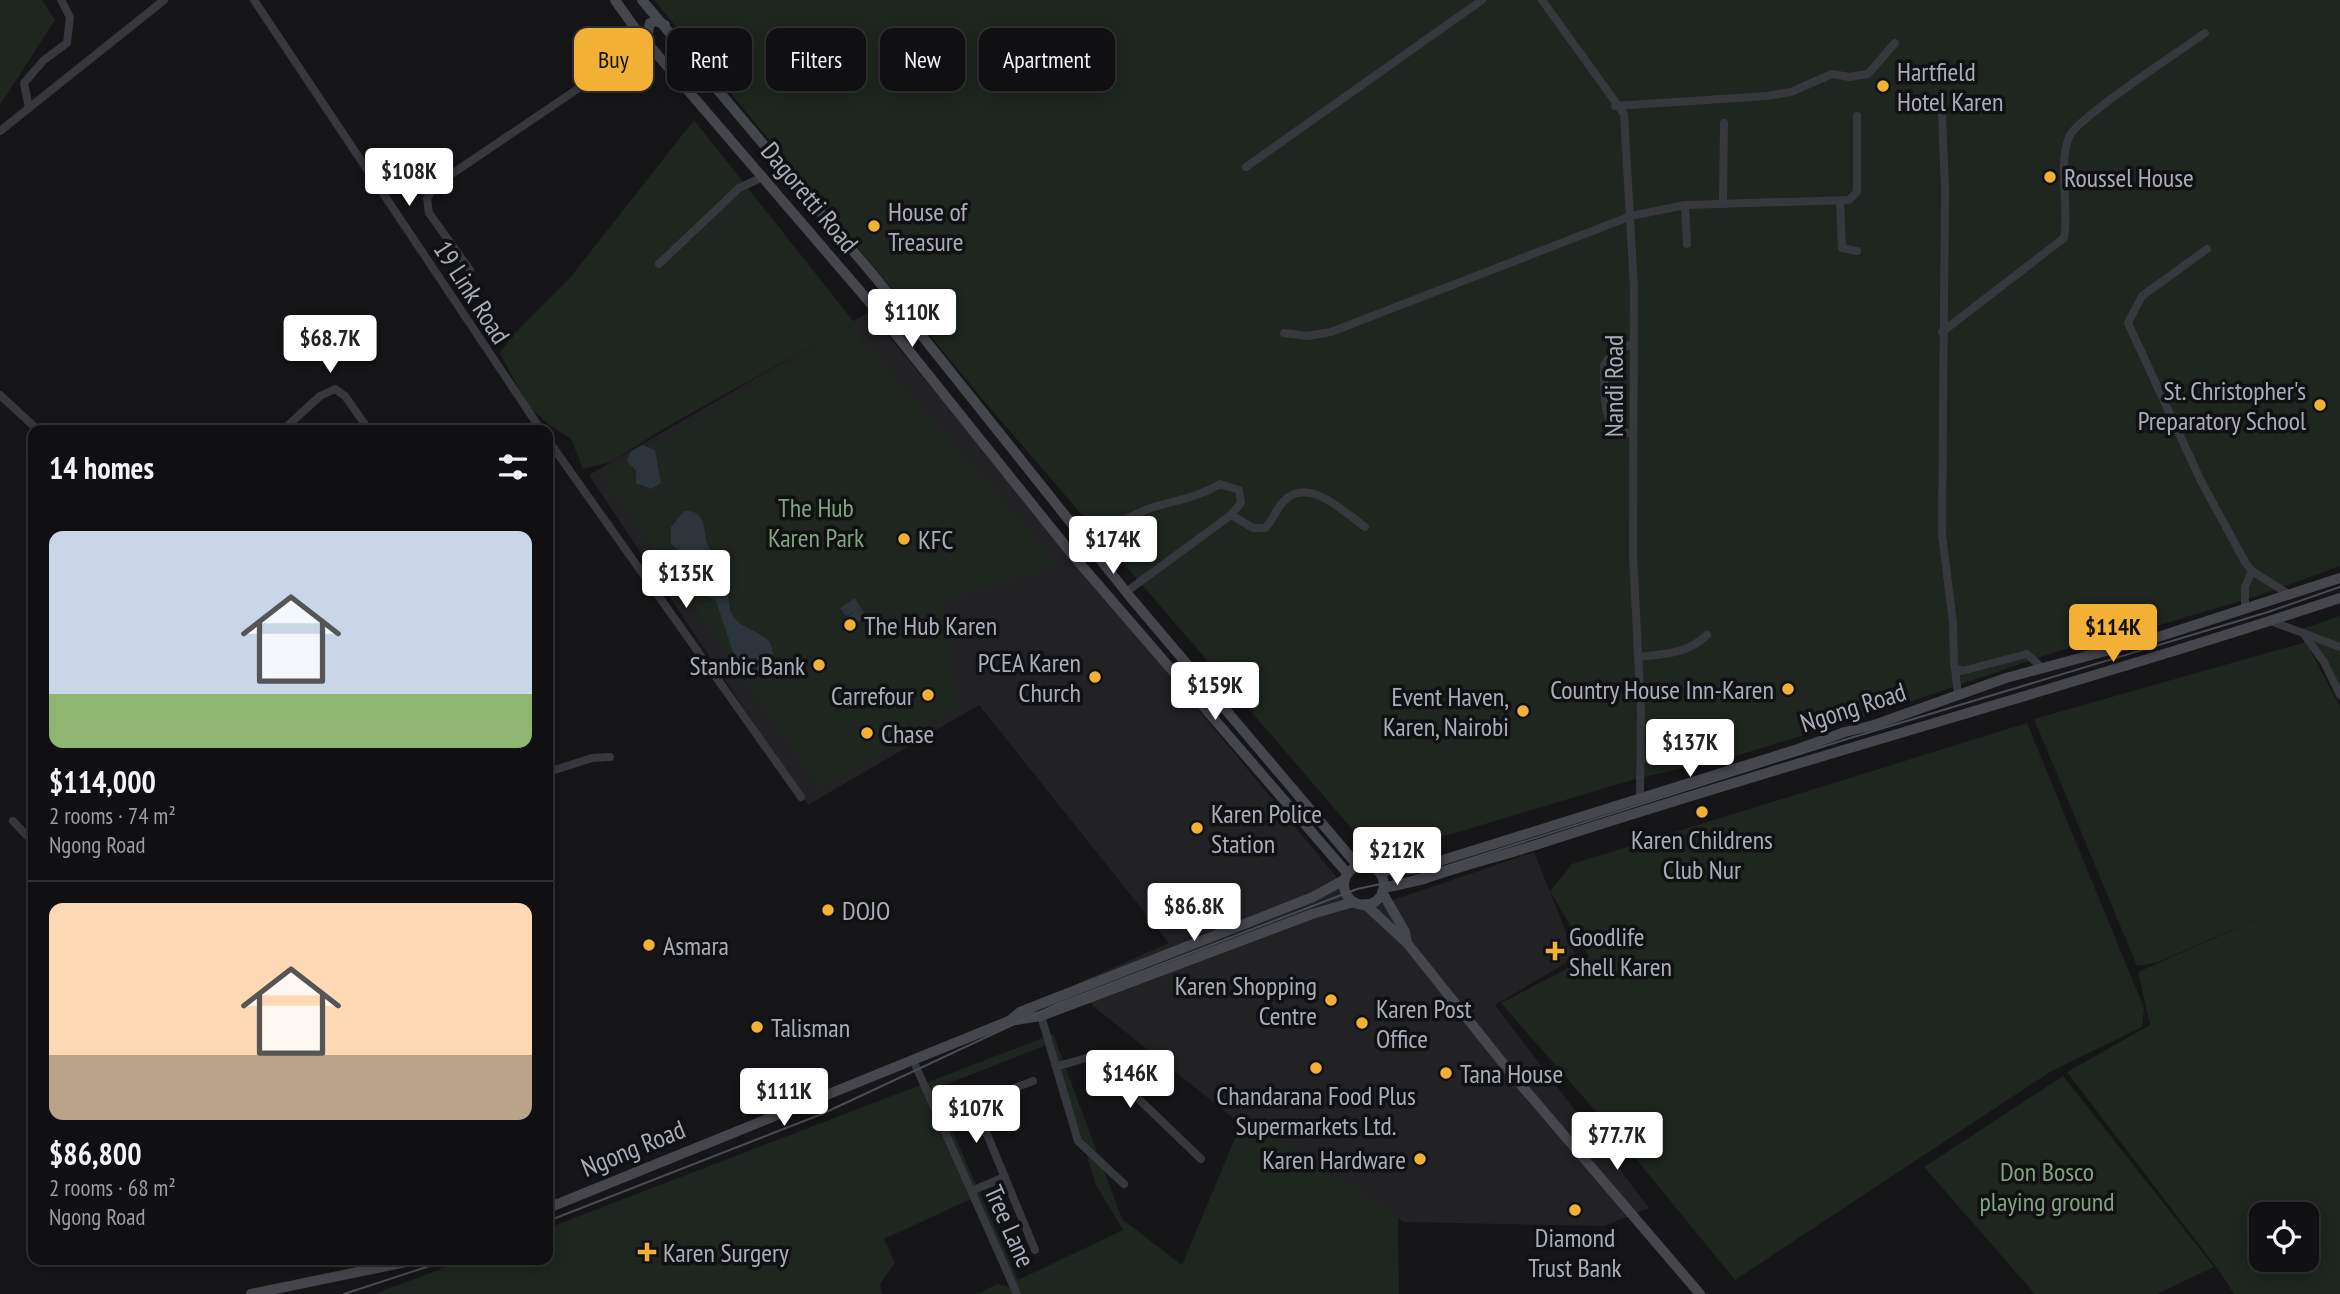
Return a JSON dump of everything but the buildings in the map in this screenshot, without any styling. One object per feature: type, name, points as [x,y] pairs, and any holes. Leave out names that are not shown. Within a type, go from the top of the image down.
[{"type":"main road","name":"Dagoretti Road","points":[[615,0],[636,28]]},
{"type":"main road","name":"Dagoretti Road","points":[[642,0],[666,25],[1126,592],[1357,866]]},
{"type":"main road","points":[[649,28],[650,23],[656,21],[666,25]]},
{"type":"main road","name":"Dagoretti Road","points":[[653,49],[943,391],[1076,559],[1346,876]]},
{"type":"main road","name":"Ngong Road","points":[[1378,871],[1414,869],[1874,725],[2042,668],[2340,578]]},
{"type":"main road","name":"Ngong Road","points":[[1383,890],[1878,738],[1952,719],[2200,644],[2340,598]]},
{"type":"main road","points":[[1407,943],[1405,932],[1383,890],[1378,871],[1370,866],[1357,866],[1346,876],[1345,893],[1407,943],[1510,1072],[1700,1294]]},
{"type":"main road","name":"Ngong Road","points":[[1009,1021],[1020,1012],[1313,897],[1346,876]]},
{"type":"main road","points":[[1360,903],[1374,902],[1383,890]]},
{"type":"main road","name":"Ngong Road","points":[[553,1205],[1009,1021],[1041,1016],[1312,914],[1360,903]]},
{"type":"main road","points":[[1126,971],[1131,984]]},
{"type":"main road","points":[[251,1294],[392,1265]]},
{"type":"street","points":[[29,108],[24,83],[44,60],[66,43],[70,17],[61,0]]},
{"type":"street","points":[[0,131],[164,0]]},
{"type":"street","name":"19 Link Road","points":[[254,0],[538,425]]},
{"type":"street","points":[[1246,167],[1482,0]]},
{"type":"street","name":"Nandi Road","points":[[1542,0],[1615,106],[1624,114],[1631,216],[1634,343],[1633,555],[1639,657],[1640,798]]},
{"type":"street","points":[[1942,332],[2064,238],[2067,152],[2071,132],[2122,91],[2205,33]]},
{"type":"street","points":[[1615,106],[1743,98],[1791,92],[1832,74],[1868,74],[1895,43]]},
{"type":"street","points":[[470,270],[429,213],[427,198],[438,184],[574,90]]},
{"type":"street","points":[[1942,113],[1945,190],[1942,535],[1958,695]]},
{"type":"street","points":[[1284,333],[1307,336],[1331,332],[1631,216],[1685,205],[1849,200],[1857,192],[1857,116]]},
{"type":"street","points":[[1723,204],[1724,123]]},
{"type":"street","points":[[660,264],[738,188],[763,177]]},
{"type":"street","points":[[1840,201],[1842,248],[1857,251]]},
{"type":"street","points":[[1685,205],[1687,244]]},
{"type":"street","points":[[2207,249],[2142,296],[2128,323],[2201,481],[2252,571],[2290,595]]},
{"type":"street","points":[[1633,434],[1624,433],[1612,425],[1607,417],[1604,365],[1613,353],[1634,343]]},
{"type":"street","points":[[288,425],[320,396],[335,389],[345,396],[365,425]]},
{"type":"street","points":[[0,395],[33,425]]},
{"type":"street","points":[[553,447],[801,797]]},
{"type":"street","points":[[1088,543],[1119,521],[1153,507],[1201,496],[1220,484],[1239,490],[1241,503],[1230,515],[1126,592]]},
{"type":"street","points":[[1230,515],[1253,528],[1265,528],[1275,517],[1281,503],[1294,492],[1305,491],[1316,493],[1365,527]]},
{"type":"street","points":[[2245,608],[2245,587],[2252,571]]},
{"type":"street","points":[[2270,621],[2340,647]]},
{"type":"street","points":[[2303,633],[2324,662],[2340,695]]},
{"type":"street","points":[[1639,657],[1682,652],[1707,635]]},
{"type":"street","points":[[1955,668],[1969,670],[2027,654],[2042,668]]},
{"type":"street","points":[[553,770],[592,758],[610,757]]},
{"type":"street","points":[[13,821],[28,837]]},
{"type":"street","points":[[1041,1016],[1058,1066],[1078,1141],[1124,1184]]},
{"type":"street","points":[[1058,1066],[1094,1056],[1201,1158]]},
{"type":"street","name":"Tree Lane","points":[[913,1060],[1017,1294]]},
{"type":"street","points":[[1033,1081],[986,1099],[977,1110],[1035,1250]]},
{"type":"street","points":[[971,1191],[1005,1177]]},
{"type":"shaded area","points":[[869,312],[1364,910],[1534,852],[1576,957],[1495,1005],[1649,1208],[1604,1226],[1404,1222],[1248,1130],[1093,1006],[1078,983],[1169,943],[979,705],[808,805],[589,475]]},
{"type":"shaded area","points":[[643,445],[655,450],[661,483],[651,489],[636,483],[636,471],[627,461],[631,451]]},
{"type":"shaded area","points":[[684,511],[699,515],[709,547],[730,567],[730,608],[738,621],[770,642],[774,657],[771,669],[755,672],[742,665],[733,652],[716,601],[697,589],[697,566],[671,544],[671,527]]},
{"type":"shaded area","points":[[855,598],[866,617],[852,626],[846,618],[856,611],[846,616],[840,608]]},
{"type":"green space","points":[[0,0],[42,0],[55,20],[0,105]]},
{"type":"green space","points":[[654,0],[2340,0],[2340,566],[2261,595],[2126,635],[2055,652],[1892,708],[1739,755],[1632,780],[1438,838],[1364,843],[979,395],[729,91],[752,91],[752,28],[677,28]]},
{"type":"green space","points":[[694,120],[854,322],[663,429],[611,462],[583,469],[571,439],[553,425],[549,425],[528,406],[500,353],[512,336],[569,279]]},
{"type":"green space","name":"The Hub Karen Park","points":[[851,327],[1060,565],[942,601],[958,708],[821,790],[602,476]]},
{"type":"green space","points":[[2340,616],[2340,697],[2302,629]]},
{"type":"green space","points":[[2306,642],[2340,707],[2340,1294],[2234,1294],[2067,1072],[2150,1025],[2138,972],[2321,891],[2156,963],[2137,966],[2034,719]]},
{"type":"green space","points":[[2027,723],[2144,1008],[2142,1027],[2050,1072],[1735,1280],[1614,1132],[1501,1003],[1589,957],[1550,891],[1572,864]]},
{"type":"green space","points":[[1053,1034],[1122,1219],[1182,1265],[1243,1119],[1398,1215],[1399,1294],[978,1294],[997,1284],[1018,1289],[971,1199],[884,1239],[895,1263],[880,1284],[882,1294],[375,1294],[451,1265],[553,1265],[553,1226]],"holes":[[[1052,1043],[1096,1185],[1123,1230],[1018,1280],[934,1089]]]},
{"type":"green space","name":"Don Bosco playing ground","points":[[2063,1076],[2214,1267],[2157,1294],[2035,1294],[1924,1167]]},
{"type":"tram line","points":[[553,1219],[822,1114],[1055,1005],[1357,889],[1409,878],[1847,739],[2268,612],[2340,587]]},
{"type":"tram line","points":[[344,1294],[433,1265]]},
{"type":"place","name":"Hartfield Hotel Karen","points":[[1883,86]]},
{"type":"place","name":"Roussel House","points":[[2050,177]]},
{"type":"place","name":"House of Treasure","points":[[874,226]]},
{"type":"place","name":"St. Christopher's Preparatory School","points":[[2320,405]]},
{"type":"place","name":"KFC","points":[[904,539]]},
{"type":"place","name":"The Hub Karen","points":[[850,625]]},
{"type":"place","name":"Stanbic Bank","points":[[819,665]]},
{"type":"place","name":"PCEA Karen Church","points":[[1095,677]]},
{"type":"place","name":"Country House Inn-Karen","points":[[1788,689]]},
{"type":"place","name":"Carrefour","points":[[928,695]]},
{"type":"place","name":"Event Haven, Karen, Nairobi","points":[[1523,711]]},
{"type":"place","name":"Chase","points":[[867,733]]},
{"type":"place","name":"Karen Childrens Club Nur","points":[[1702,812]]},
{"type":"place","name":"Karen Police Station","points":[[1197,828]]},
{"type":"place","name":"DOJO","points":[[828,910]]},
{"type":"place","name":"Asmara","points":[[649,945]]},
{"type":"place","name":"Goodlife Shell Karen","points":[[1555,951]]},
{"type":"place","name":"Karen Shopping Centre","points":[[1331,1000]]},
{"type":"place","name":"Karen Post Office","points":[[1362,1023]]},
{"type":"place","name":"Talisman","points":[[757,1027]]},
{"type":"place","name":"Chandarana Food Plus Supermarkets Ltd.","points":[[1316,1068]]},
{"type":"place","name":"Tana House","points":[[1446,1073]]},
{"type":"place","name":"Karen Hardware","points":[[1420,1159]]},
{"type":"place","name":"Diamond Trust Bank","points":[[1575,1210]]},
{"type":"place","name":"Karen Surgery","points":[[647,1252]]}]
